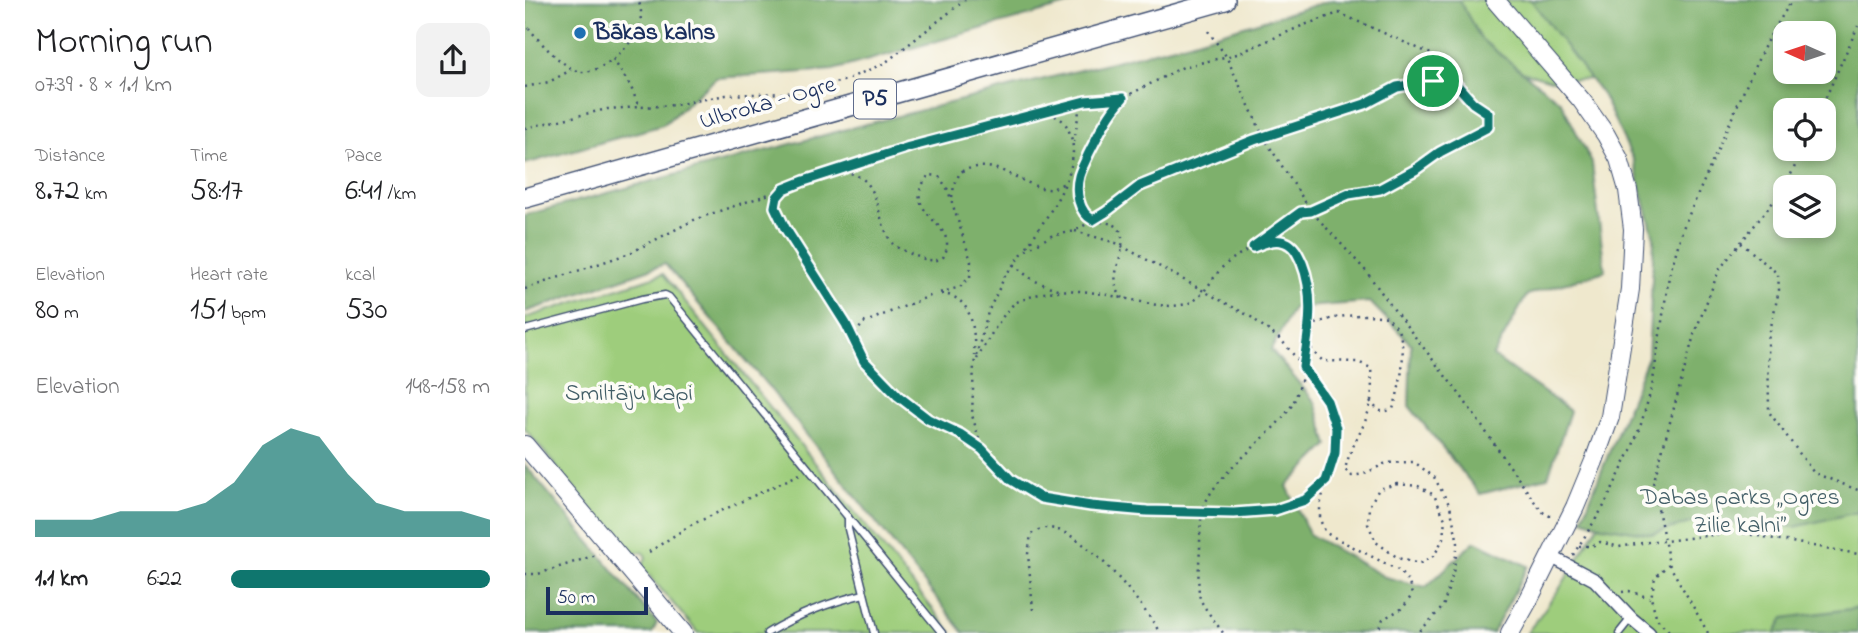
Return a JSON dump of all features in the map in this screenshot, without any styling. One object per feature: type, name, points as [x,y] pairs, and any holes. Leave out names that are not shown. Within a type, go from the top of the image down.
[{"type":"main road","name":"Ulbroka - Ogre","points":[[525,198],[1225,0]]},
{"type":"street","points":[[1495,0],[1583,101],[1606,135],[1619,159],[1628,190],[1633,229],[1630,289],[1609,417],[1594,461],[1566,524],[1510,633]]},
{"type":"street","points":[[525,445],[683,633]]},
{"type":"street","points":[[1550,556],[1595,580],[1649,633]]},
{"type":"lane","points":[[525,330],[642,299],[665,295],[669,297],[941,633]]},
{"type":"lane","points":[[848,516],[848,529],[874,633]]},
{"type":"lane","points":[[767,633],[805,612],[864,594]]},
{"type":"lane","points":[[1619,633],[1631,618]]},
{"type":"path","points":[[525,22],[558,60],[572,69],[588,71],[604,65],[627,46],[638,29],[641,12],[638,0]]},
{"type":"path","points":[[525,128],[607,109],[675,105],[726,95],[787,93],[843,81],[885,62],[965,0]]},
{"type":"path","points":[[1567,566],[1604,506],[1632,448],[1652,387],[1669,276],[1683,228],[1763,50],[1791,0]]},
{"type":"path","points":[[1123,298],[1115,284],[1122,246],[1119,229],[1113,223],[1086,217],[1077,190],[1079,174],[1114,107],[1123,98],[1183,67],[1237,54],[1339,13],[1433,54],[1433,81]]},
{"type":"path","points":[[1825,98],[1858,26]]},
{"type":"path","points":[[1207,31],[1226,56],[1264,138],[1311,211],[1365,270],[1461,396],[1534,501],[1545,513],[1566,524]]},
{"type":"path","points":[[613,59],[632,87],[639,107]]},
{"type":"path","points":[[525,87],[549,82],[572,69]]},
{"type":"path","points":[[974,364],[992,332],[1015,303],[1040,292],[1080,289],[1160,306],[1188,304],[1204,292],[1225,265],[1301,212],[1311,211],[1349,194],[1380,189],[1415,170],[1440,152],[1488,127],[1488,113],[1473,103],[1457,85],[1433,81],[1397,87],[1365,104],[1254,140],[1140,186],[1075,231],[1051,236],[1024,250]]},
{"type":"path","points":[[525,289],[630,253],[697,219],[909,147],[1085,101],[1123,98]]},
{"type":"path","points":[[974,364],[988,312],[1005,276],[1045,219],[1073,162],[1077,114],[1080,105],[1085,101]]},
{"type":"path","points":[[1041,113],[1057,116],[1068,126],[1074,142]]},
{"type":"path","points":[[951,200],[960,172],[971,167],[988,166],[1003,170],[1042,189],[1053,189],[1064,183]]},
{"type":"path","points":[[836,171],[858,175],[867,183],[877,201],[883,227],[891,243],[931,262],[942,259],[948,251],[947,239],[939,225],[926,213],[919,198],[921,184],[929,175],[939,176],[948,190],[971,261],[970,277],[960,288],[936,294],[863,323],[854,341]]},
{"type":"path","points":[[784,189],[777,197],[775,207],[785,228],[846,324],[864,361],[898,396],[928,419],[960,434],[982,449],[1011,480],[1041,498],[1147,511],[1234,513],[1275,510],[1305,500],[1326,481]]},
{"type":"path","points":[[1708,633],[1669,564],[1653,484],[1694,335],[1719,270],[1773,202]]},
{"type":"path","points":[[1075,231],[1122,246],[1251,317],[1282,341],[1303,367],[1327,401],[1336,428],[1335,453],[1320,513],[1326,533],[1398,570],[1409,582],[1412,595],[1403,608],[1383,619],[1379,633]]},
{"type":"path","points":[[1223,633],[1200,598],[1202,512],[1209,494],[1272,431],[1293,404],[1302,376],[1308,340],[1310,307],[1307,276],[1297,251],[1286,242],[1270,241],[1253,247]]},
{"type":"path","points":[[1741,243],[1778,274],[1779,289],[1768,340],[1769,412],[1814,473],[1858,490]]},
{"type":"path","points":[[1014,264],[1026,276],[1040,284],[1064,290]]},
{"type":"path","points":[[936,294],[948,294],[962,301],[971,315],[975,334],[972,415],[982,449]]},
{"type":"path","points":[[1308,340],[1317,323],[1334,317],[1365,314],[1387,317],[1398,330],[1403,356],[1400,389],[1393,410],[1385,413],[1378,411],[1370,401]]},
{"type":"path","points":[[1308,340],[1313,352],[1323,361],[1358,362],[1371,368],[1369,413],[1347,458],[1345,470],[1352,476],[1364,474],[1386,463],[1414,462],[1434,477],[1450,506],[1458,543],[1453,573],[1443,607],[1418,633]]},
{"type":"path","points":[[649,552],[689,526],[810,470]]},
{"type":"path","points":[[1397,484],[1418,486],[1434,495],[1445,519],[1443,538],[1433,556],[1419,564],[1398,558],[1376,542],[1368,524],[1369,506],[1379,489],[1397,484]]},
{"type":"path","points":[[1033,610],[1028,554],[1031,534],[1044,528],[1062,531],[1097,555],[1136,597],[1160,633]]},
{"type":"path","points":[[1578,546],[1592,546],[1600,542],[1619,547],[1736,533],[1858,554]]},
{"type":"path","points":[[525,574],[538,574],[612,550]]},
{"type":"path","points":[[1669,564],[1655,577],[1651,598],[1657,620],[1671,633]]},
{"type":"path","points":[[1610,596],[1615,592],[1629,591],[1651,598]]},
{"type":"green space","points":[[525,0],[1085,0],[833,70],[716,78],[663,125],[525,164]]},
{"type":"green space","points":[[1332,0],[1459,0],[1481,39],[1561,102],[1592,163],[1605,271],[1527,295],[1493,356],[1570,411],[1548,477],[1480,494],[1409,406],[1411,344],[1370,302],[1293,308],[1271,350],[1315,402],[1328,445],[1287,486],[1309,534],[1385,577],[1426,587],[1475,541],[1528,566],[1493,633],[964,633],[767,385],[665,264],[525,312],[525,215],[843,130],[1190,42]]},
{"type":"green space","name":"Dabas parks „Ogres Zilie kalni”","points":[[1417,0],[1858,0],[1858,633],[1527,633],[1560,588],[1607,511],[1710,195],[1610,79],[1551,80],[1495,64]]},
{"type":"green space","name":"Dabas parks „Ogres Zilie kalni”","points":[[1531,0],[1858,0],[1858,512],[1795,527],[1697,521],[1652,534],[1602,526],[1582,519],[1648,357],[1654,238],[1633,159],[1603,96]]},
{"type":"green space","name":"Smiltāju kapi","points":[[663,274],[952,633],[698,633],[642,567],[646,557],[643,552],[628,553],[525,429],[525,318]]},
{"type":"green space","points":[[525,465],[657,623],[652,633],[525,633]]},
{"type":"green space","points":[[1858,608],[1858,633],[1775,633],[1784,618]]},
{"type":"place","name":"Bākas kalns","points":[[580,33]]},
{"type":"route","points":[[1433,81],[1457,85],[1473,103],[1488,113],[1488,127],[1440,152],[1415,170],[1380,189],[1349,194],[1311,211],[1301,212],[1253,247],[1270,241],[1286,242],[1297,251],[1307,276],[1310,307],[1303,367],[1327,401],[1336,428],[1335,453],[1326,481],[1305,500],[1275,510],[1234,513],[1147,511],[1091,506],[1041,498],[1011,480],[982,449],[960,434],[928,419],[898,396],[864,361],[846,324],[785,228],[775,207],[777,197],[784,189],[909,147],[1085,101],[1123,98],[1114,107],[1079,174],[1077,190],[1080,205],[1086,217],[1093,220],[1140,186],[1254,140],[1365,104],[1397,87],[1433,81]]}]
